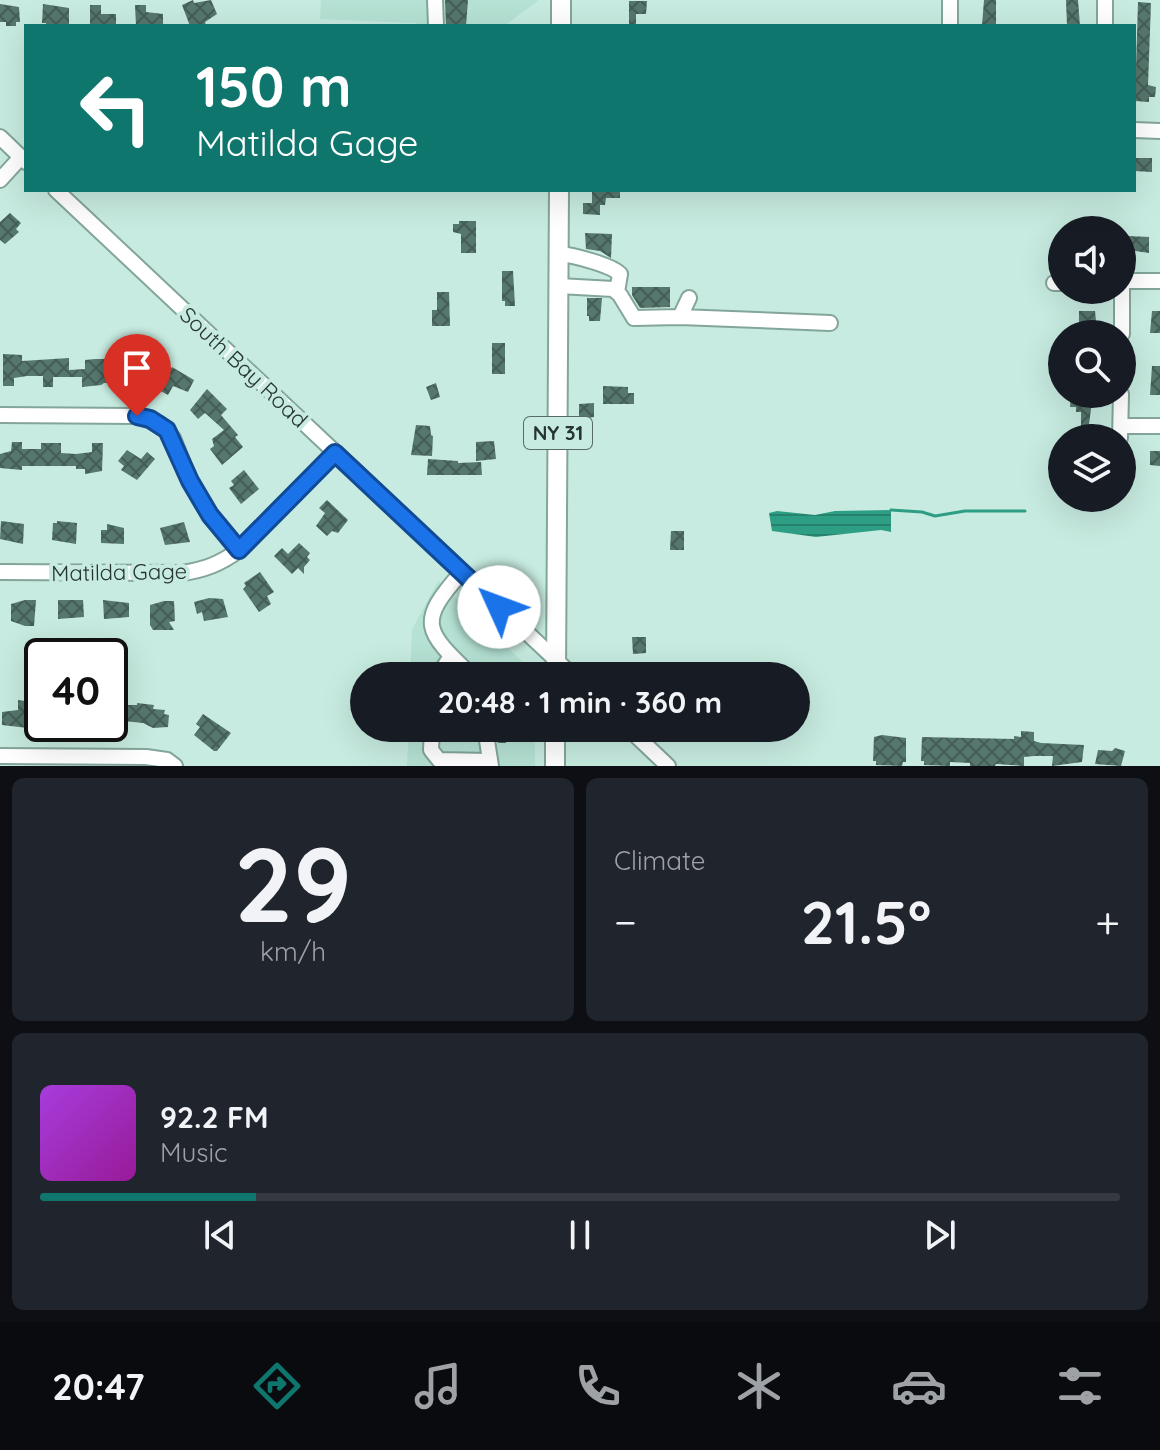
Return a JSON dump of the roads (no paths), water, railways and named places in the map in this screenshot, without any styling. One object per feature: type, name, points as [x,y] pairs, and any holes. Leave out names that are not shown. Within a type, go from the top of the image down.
[{"type":"main road","points":[[561,0],[561,24]]},
{"type":"main road","name":"NY 31","points":[[556,662],[559,192]]},
{"type":"main road","points":[[555,742],[555,766]]},
{"type":"street","points":[[435,0],[436,24]]},
{"type":"street","points":[[950,0],[950,24]]},
{"type":"street","points":[[1105,0],[1105,24]]},
{"type":"street","points":[[1136,130],[1160,131]]},
{"type":"street","points":[[0,137],[24,160],[0,180]]},
{"type":"street","name":"South Bay Road","points":[[58,192],[462,572],[550,662]]},
{"type":"street","points":[[559,254],[577,256],[614,268],[620,274],[617,292]]},
{"type":"street","points":[[1136,281],[1160,281]]},
{"type":"street","points":[[559,286],[613,289],[634,318],[830,323]]},
{"type":"street","points":[[680,317],[689,298]]},
{"type":"street","points":[[0,415],[137,416],[160,424],[173,438],[190,481],[210,515],[239,550]]},
{"type":"street","points":[[1136,430],[1160,426]]},
{"type":"street","name":"Matilda Gage","points":[[0,572],[182,573],[204,570],[239,550],[335,453]]},
{"type":"street","points":[[457,662],[437,641],[433,610],[438,598],[462,572]]},
{"type":"street","points":[[447,662],[451,656]]},
{"type":"street","points":[[431,742],[431,750],[439,760],[491,764],[487,742]]},
{"type":"street","points":[[643,742],[668,766]]},
{"type":"street","points":[[0,756],[146,757],[167,760],[175,766]]},
{"type":"waterway","points":[[891,510],[935,516],[965,511],[1025,511]]}]
